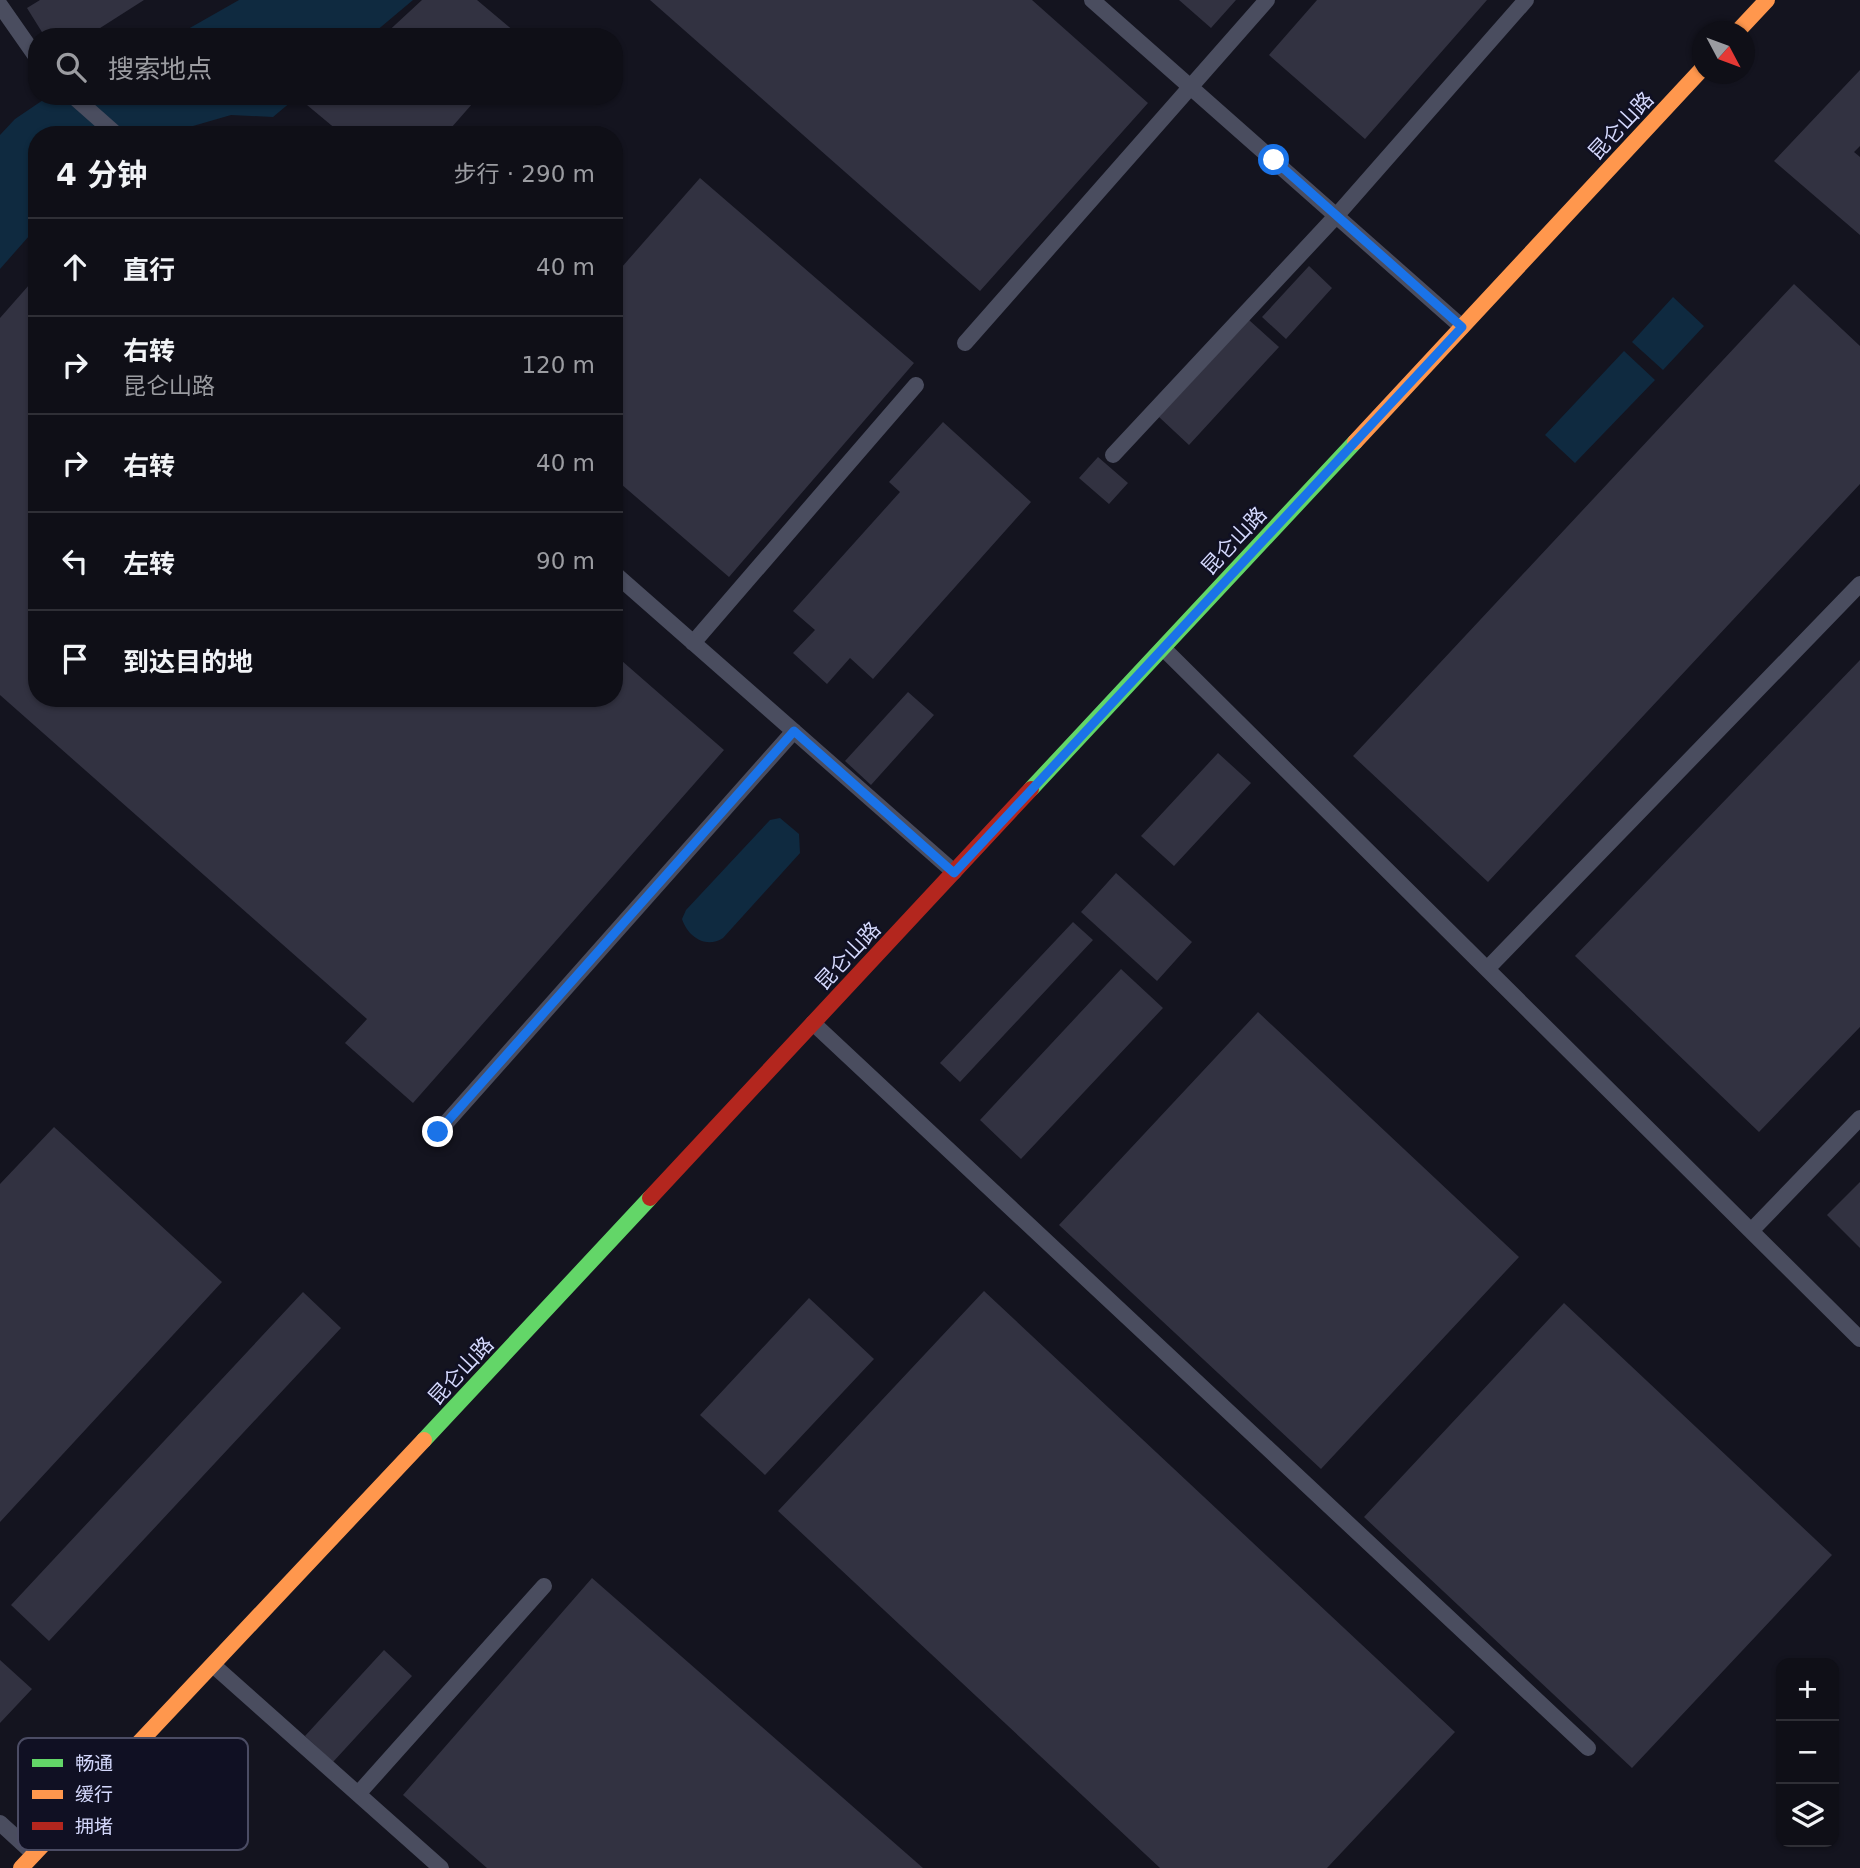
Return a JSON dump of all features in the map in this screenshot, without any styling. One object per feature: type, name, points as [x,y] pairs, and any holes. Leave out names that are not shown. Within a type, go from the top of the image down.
[{"type":"street","points":[[1747,21],[1767,0]]},
{"type":"street","name":"昆仑山路","points":[[143,1738],[1692,81]]},
{"type":"street","name":"昆仑山路","points":[[20,1868],[38,1850]]},
{"type":"lane","points":[[1092,0],[1462,327]]},
{"type":"lane","points":[[965,344],[1268,0]]},
{"type":"lane","points":[[1113,455],[1337,215],[1526,0]]},
{"type":"lane","points":[[0,5],[28,45]]},
{"type":"lane","points":[[83,105],[107,126]]},
{"type":"lane","points":[[693,643],[916,385]]},
{"type":"lane","points":[[623,581],[954,873]]},
{"type":"lane","points":[[1488,970],[1860,583]]},
{"type":"lane","points":[[1163,648],[1860,1339]]},
{"type":"lane","points":[[438,1132],[794,731]]},
{"type":"lane","points":[[813,1023],[1588,1748]]},
{"type":"lane","points":[[1751,1231],[1860,1118]]},
{"type":"lane","points":[[358,1794],[544,1586]]},
{"type":"lane","points":[[212,1665],[441,1868]]},
{"type":"lane","points":[[0,1823],[18,1839]]},
{"type":"lane","points":[[30,1850],[34,1854]]},
{"type":"water","points":[[239,0],[413,0],[380,28],[190,28]]},
{"type":"water","points":[[36,105],[287,105],[273,117],[231,115],[193,126],[28,126],[28,237],[0,269],[0,135],[15,119]]},
{"type":"water","points":[[1673,297],[1704,326],[1663,370],[1632,342]]},
{"type":"water","points":[[1624,351],[1655,380],[1575,463],[1545,435]]},
{"type":"water","points":[[780,818],[799,834],[800,853],[723,938],[704,942],[693,936],[682,919],[686,910],[770,820]]},
{"type":"building","points":[[40,0],[144,0],[100,28],[39,28],[27,8]]},
{"type":"building","points":[[422,0],[477,0],[510,28],[392,28]]},
{"type":"building","points":[[650,0],[1032,0],[1148,103],[980,291]]},
{"type":"building","points":[[1179,0],[1236,0],[1211,28]]},
{"type":"building","points":[[1317,0],[1487,0],[1365,139],[1269,55]]},
{"type":"building","points":[[1860,70],[1860,146],[1854,152],[1860,157],[1860,235],[1774,161]]},
{"type":"building","points":[[307,105],[471,105],[453,126],[332,126]]},
{"type":"building","points":[[700,178],[914,363],[729,577],[623,486],[623,266]]},
{"type":"building","points":[[1309,266],[1332,288],[1286,339],[1262,317]]},
{"type":"building","points":[[1794,284],[1860,346],[1860,484],[1488,882],[1353,756]]},
{"type":"building","points":[[28,286],[28,707],[623,707],[623,662],[724,750],[413,1103],[345,1043],[367,1019],[0,695],[0,318]]},
{"type":"building","points":[[1249,320],[1279,347],[1189,445],[1159,417]]},
{"type":"building","points":[[943,422],[1031,502],[873,679],[850,658],[827,684],[793,653],[815,630],[793,611],[900,492],[889,482]]},
{"type":"building","points":[[1098,457],[1128,483],[1109,504],[1079,478]]},
{"type":"building","points":[[1860,660],[1860,1027],[1759,1132],[1575,956]]},
{"type":"building","points":[[908,692],[934,715],[871,785],[845,761]]},
{"type":"building","points":[[1218,753],[1251,783],[1174,866],[1141,836]]},
{"type":"building","points":[[1116,873],[1192,942],[1157,981],[1081,912]]},
{"type":"building","points":[[1073,922],[1093,940],[960,1082],[940,1063]]},
{"type":"building","points":[[1121,969],[1163,1008],[1021,1159],[980,1120]]},
{"type":"building","points":[[1258,1012],[1519,1257],[1321,1469],[1059,1225]]},
{"type":"building","points":[[54,1127],[222,1282],[0,1522],[0,1184]]},
{"type":"building","points":[[1860,1182],[1860,1248],[1827,1215]]},
{"type":"building","points":[[984,1291],[1455,1732],[1327,1868],[1160,1868],[778,1511]]},
{"type":"building","points":[[303,1292],[341,1328],[49,1641],[11,1605]]},
{"type":"building","points":[[809,1298],[874,1359],[765,1475],[700,1415]]},
{"type":"building","points":[[1564,1303],[1832,1555],[1632,1768],[1364,1517]]},
{"type":"building","points":[[592,1578],[923,1868],[487,1868],[403,1795]]},
{"type":"building","points":[[384,1650],[412,1676],[333,1762],[305,1736]]},
{"type":"building","points":[[0,1660],[32,1689],[0,1723]]},
{"type":"traffic: fast","points":[[1031,789],[1355,442]]},
{"type":"traffic: fast","points":[[424,1440],[650,1198]]},
{"type":"traffic: slow","points":[[1747,21],[1767,0]]},
{"type":"traffic: slow","points":[[1355,442],[1692,80]]},
{"type":"traffic: slow","points":[[143,1738],[424,1440]]},
{"type":"traffic: slow","points":[[21,1868],[38,1850]]},
{"type":"traffic: jam","points":[[650,1198],[1031,789]]},
{"type":"route","points":[[438,1132],[794,731],[954,873],[1462,327],[1274,160]]}]
